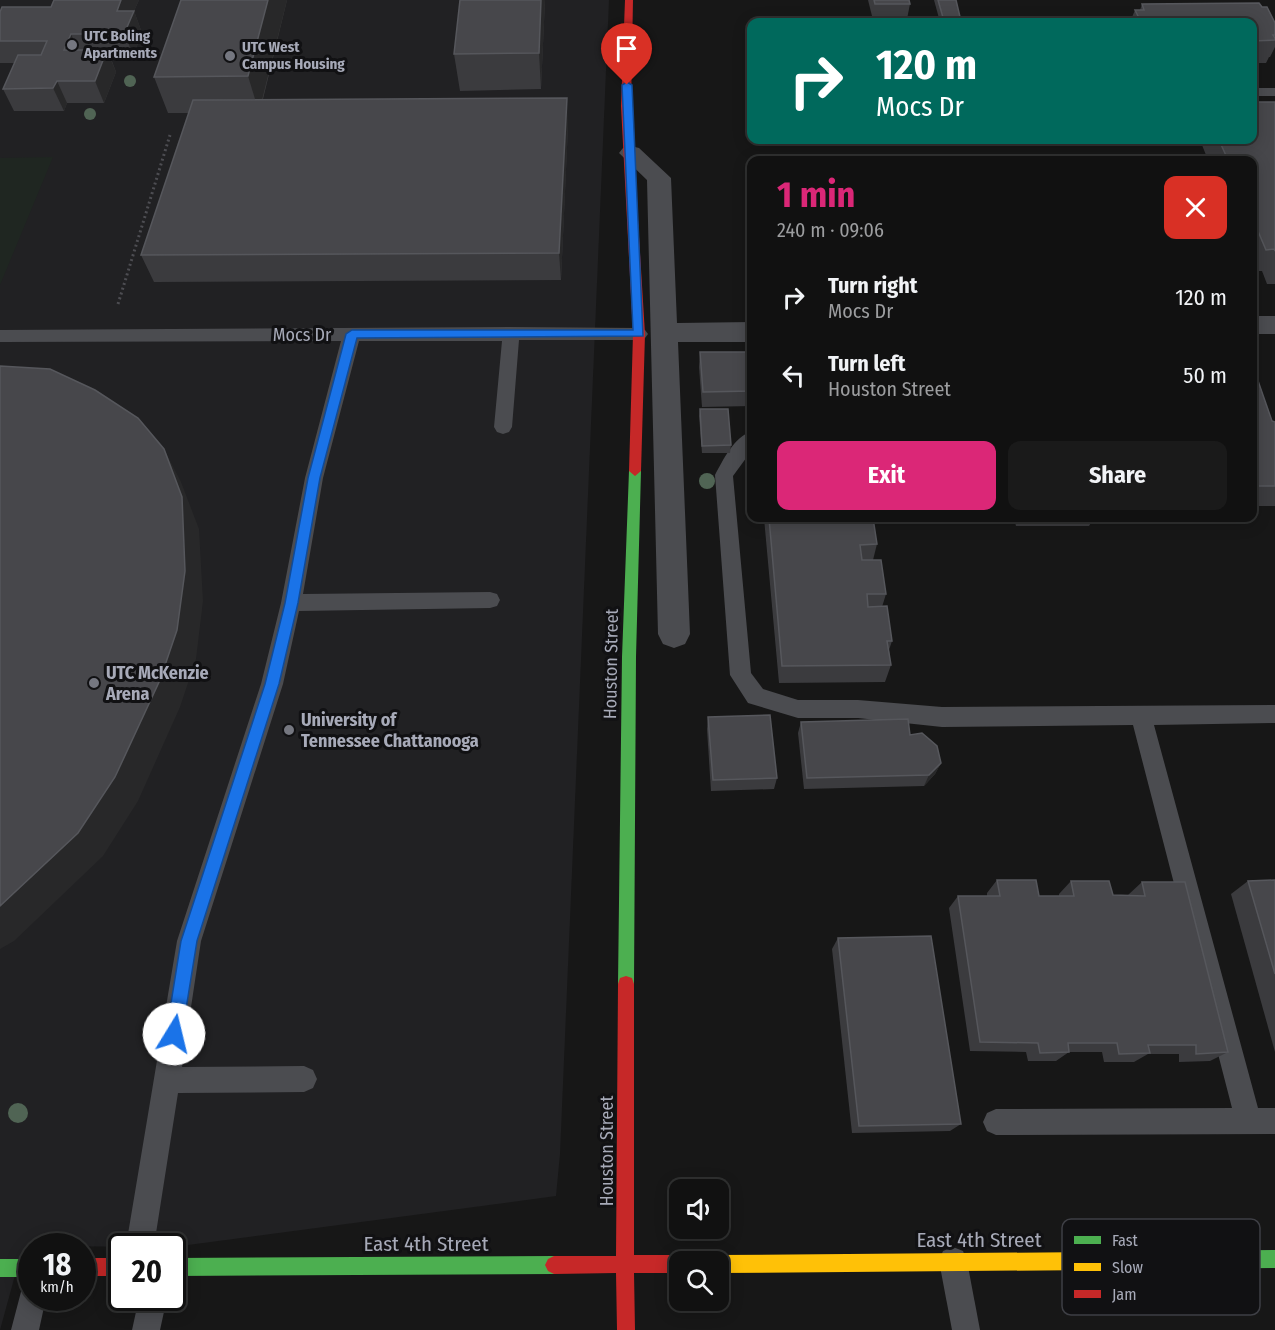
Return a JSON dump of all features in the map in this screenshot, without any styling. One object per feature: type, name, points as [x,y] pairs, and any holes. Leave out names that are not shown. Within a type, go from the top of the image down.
[{"type":"street","points":[[630,0],[626,106],[631,153],[659,178],[651,333],[674,634]]},
{"type":"street","points":[[1257,325],[1275,325]]},
{"type":"street","points":[[651,333],[747,332]]},
{"type":"street","name":"Houston Street","points":[[626,1330],[629,657],[651,333]]},
{"type":"street","name":"East 4th Street","points":[[1260,1259],[1275,1259]]},
{"type":"street","name":"East 4th Street","points":[[729,1264],[1062,1260]]},
{"type":"street","name":"East 4th Street","points":[[186,1267],[669,1264]]},
{"type":"street","points":[[0,1268],[18,1268]]},
{"type":"lane","points":[[1257,92],[1275,92]]},
{"type":"lane","points":[[503,427],[511,333]]},
{"type":"lane","name":"Mocs Dr","points":[[0,336],[651,333]]},
{"type":"lane","points":[[142,1233],[189,941],[272,684],[291,603],[314,478],[352,334]]},
{"type":"lane","points":[[747,443],[737,454],[724,475],[741,675],[756,696],[798,709],[858,709],[942,717],[1275,714]]},
{"type":"lane","points":[[291,603],[490,600]]},
{"type":"lane","points":[[1141,715],[1248,1121]]},
{"type":"lane","points":[[166,1080],[304,1079]]},
{"type":"lane","points":[[996,1122],[1275,1121]]},
{"type":"lane","points":[[953,1261],[966,1330]]},
{"type":"lane","points":[[25,1330],[29,1311]]},
{"type":"lane","points":[[146,1330],[150,1311]]},
{"type":"path","points":[[108,336],[170,135]]},
{"type":"shaded area","name":"University of Tennessee Chattanooga","points":[[0,0],[609,0],[560,1154],[556,1196],[186,1245],[186,1233],[108,1233],[108,1247],[96,1246],[96,1233],[18,1233],[18,1267],[0,1330]]},
{"type":"shaded area","points":[[53,157],[0,285],[0,158]]},
{"type":"building","points":[[54,0],[121,0],[117,11],[134,11],[124,34],[71,34],[64,50],[107,50],[95,81],[57,81],[53,88],[3,89],[18,55],[41,55],[47,41],[0,41],[2,7],[51,7]]},
{"type":"building","points":[[181,0],[268,0],[248,76],[154,77]]},
{"type":"building","points":[[460,0],[541,0],[539,53],[454,54]]},
{"type":"building","points":[[874,0],[909,0],[910,4],[875,4]]},
{"type":"building","points":[[938,0],[956,0],[960,18],[943,18]]},
{"type":"building","points":[[1259,3],[1262,7],[1267,7],[1275,23],[1275,35],[1273,35],[1275,40],[1257,41],[1257,18],[1139,18],[1135,10],[1144,10],[1142,4]]},
{"type":"building","points":[[567,98],[559,253],[141,255],[193,100]]},
{"type":"building","points":[[1257,102],[1275,102],[1275,251],[1274,249],[1266,250],[1257,229],[1257,156],[1226,156],[1221,144],[1257,144]]},
{"type":"building","points":[[700,352],[747,352],[747,391],[703,392]]},
{"type":"building","name":"UTC McKenzie Arena","points":[[0,366],[50,369],[95,390],[138,418],[164,449],[182,497],[185,571],[177,630],[160,680],[115,777],[78,833],[0,906]]},
{"type":"building","points":[[1257,378],[1272,421],[1275,422],[1275,486],[1257,486]]},
{"type":"building","points":[[700,409],[728,409],[731,445],[702,446]]},
{"type":"building","points":[[769,522],[874,522],[877,544],[860,545],[862,560],[881,560],[886,594],[867,594],[868,607],[887,606],[892,641],[887,641],[891,665],[782,666]]},
{"type":"building","points":[[770,715],[777,778],[713,780],[708,717]]},
{"type":"building","points":[[908,719],[910,735],[922,733],[937,746],[941,763],[929,775],[807,778],[801,722]]},
{"type":"building","points":[[997,880],[1036,880],[1039,896],[1074,896],[1071,881],[1109,881],[1113,895],[1145,896],[1142,882],[1185,882],[1228,1052],[1196,1054],[1196,1045],[1148,1045],[1150,1053],[1119,1054],[1117,1043],[1068,1043],[1069,1052],[1040,1053],[1038,1043],[980,1042],[958,896],[1000,896]]},
{"type":"building","points":[[1275,880],[1275,974],[1248,881]]},
{"type":"building","points":[[931,936],[961,1124],[859,1126],[838,938]]},
{"type":"traffic: fast","points":[[626,984],[629,657],[635,471]]},
{"type":"traffic: fast","points":[[1260,1259],[1275,1259]]},
{"type":"traffic: fast","points":[[186,1267],[554,1265]]},
{"type":"traffic: fast","points":[[0,1268],[18,1268]]},
{"type":"traffic: slow","points":[[729,1264],[1062,1261]]},
{"type":"traffic: jam","points":[[629,0],[626,106],[639,334],[635,471]]},
{"type":"traffic: jam","points":[[626,984],[624,1184],[626,1330]]},
{"type":"traffic: jam","points":[[554,1265],[669,1264]]},
{"type":"traffic: jam","points":[[96,1267],[108,1267]]},
{"type":"place","name":"UTC Boling Apartments","points":[[72,45]]},
{"type":"place","name":"UTC West Campus Housing","points":[[230,56]]},
{"type":"place","name":"UTC McKenzie Arena","points":[[94,683]]},
{"type":"place","name":"University of Tennessee Chattanooga","points":[[289,730]]},
{"type":"route","points":[[174,1034],[189,941],[272,684],[291,603],[314,478],[352,334],[639,334],[631,153],[626,106],[627,85]]}]
